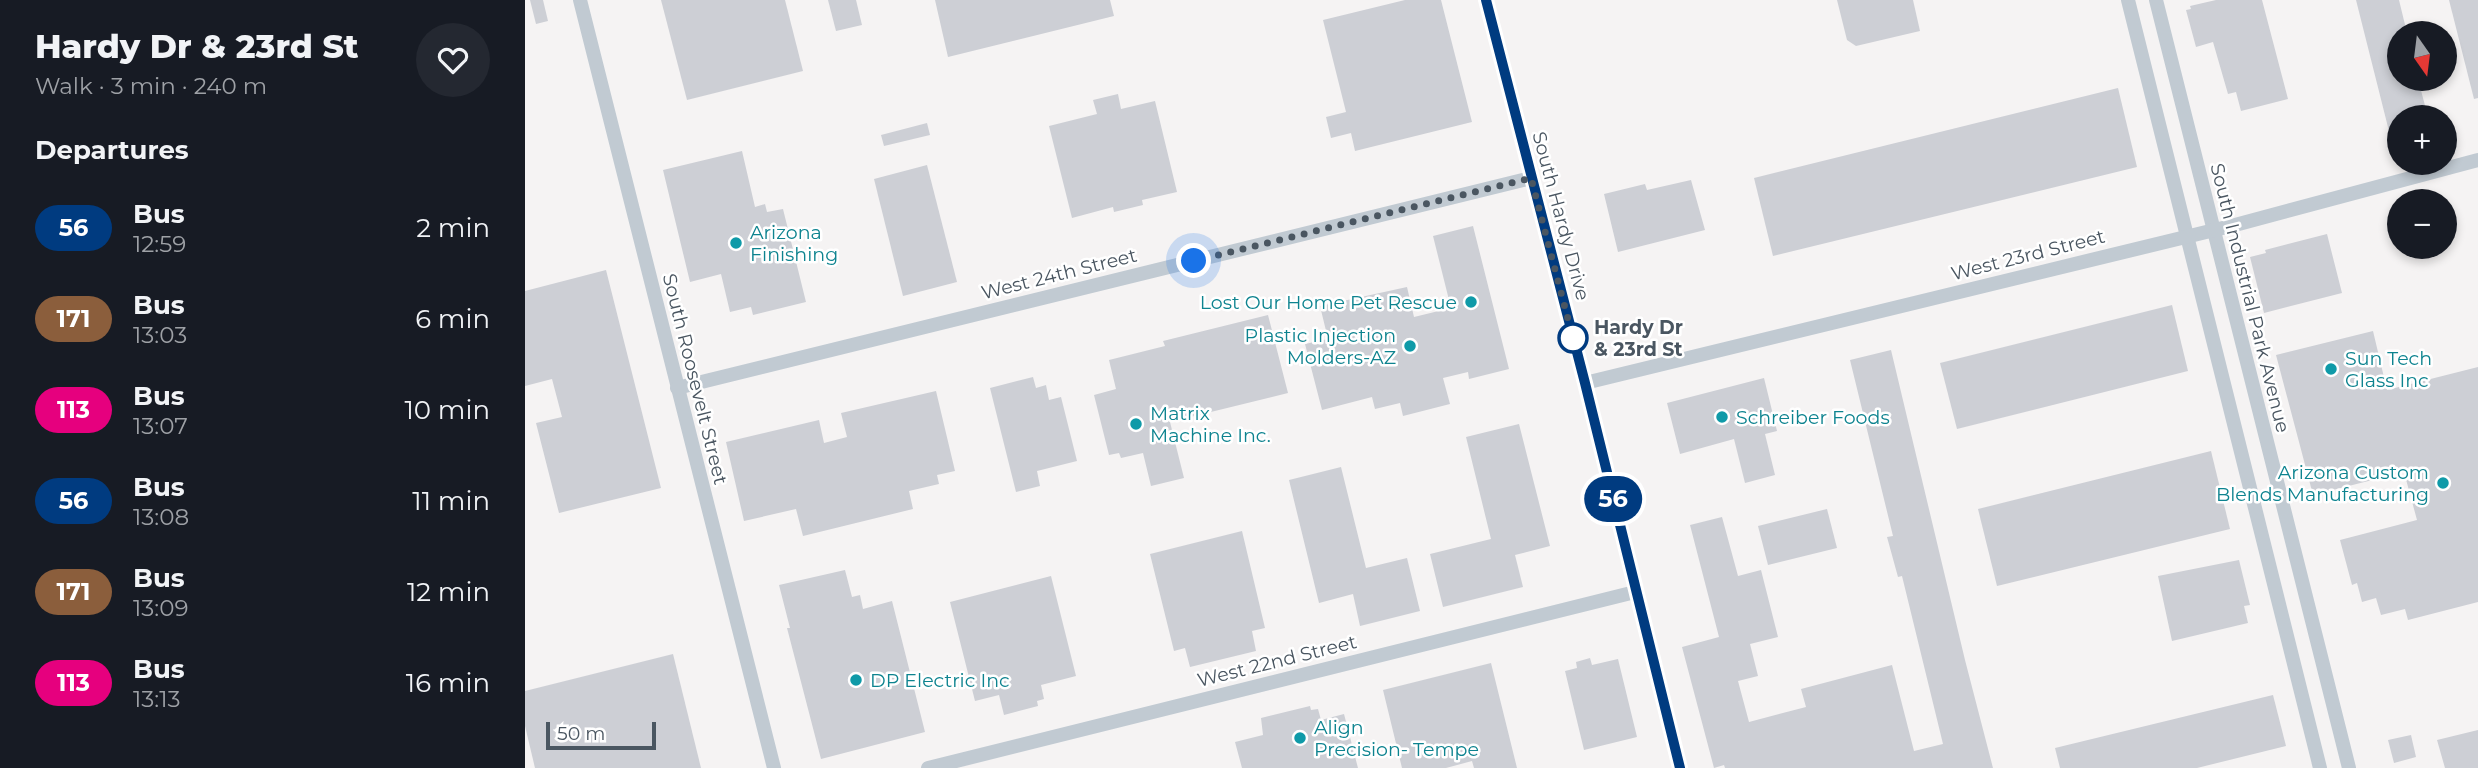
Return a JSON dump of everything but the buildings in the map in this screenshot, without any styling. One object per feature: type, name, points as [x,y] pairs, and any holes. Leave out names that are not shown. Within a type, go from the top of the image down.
[{"type":"street","name":"South Roosevelt Street","points":[[580,0],[773,768]]},
{"type":"street","name":"South Hardy Drive","points":[[1486,0],[1585,383],[1680,768]]},
{"type":"street","points":[[2128,0],[2320,768]]},
{"type":"street","name":"South Industrial Park Avenue","points":[[2156,0],[2349,768]]},
{"type":"street","name":"West 23rd Street","points":[[1585,383],[2213,230],[2478,160]]},
{"type":"street","name":"West 24th Street","points":[[677,388],[1531,178]]},
{"type":"street","name":"West 22nd Street","points":[[928,768],[1635,592]]},
{"type":"bus line","name":"56","points":[[1486,0],[1585,383],[1680,768]]},
{"type":"place","name":"Arizona Finishing","points":[[736,243]]},
{"type":"place","name":"Lost Our Home Pet Rescue","points":[[1471,302]]},
{"type":"place","name":"Hardy Dr & 23rd St","points":[[1573,338]]},
{"type":"place","name":"Plastic Injection Molders-AZ","points":[[1410,346]]},
{"type":"place","name":"Sun Tech Glass Inc","points":[[2331,369]]},
{"type":"place","name":"Schreiber Foods","points":[[1722,417]]},
{"type":"place","name":"Matrix Machine Inc.","points":[[1136,424]]},
{"type":"place","name":"Arizona Custom Blends Manufacturing","points":[[2443,483]]},
{"type":"place","name":"DP Electric Inc","points":[[856,680]]},
{"type":"place","name":"Align Precision- Tempe","points":[[1300,738]]},
{"type":"route","points":[[1194,261],[1531,178],[1574,342],[1573,338]]}]
